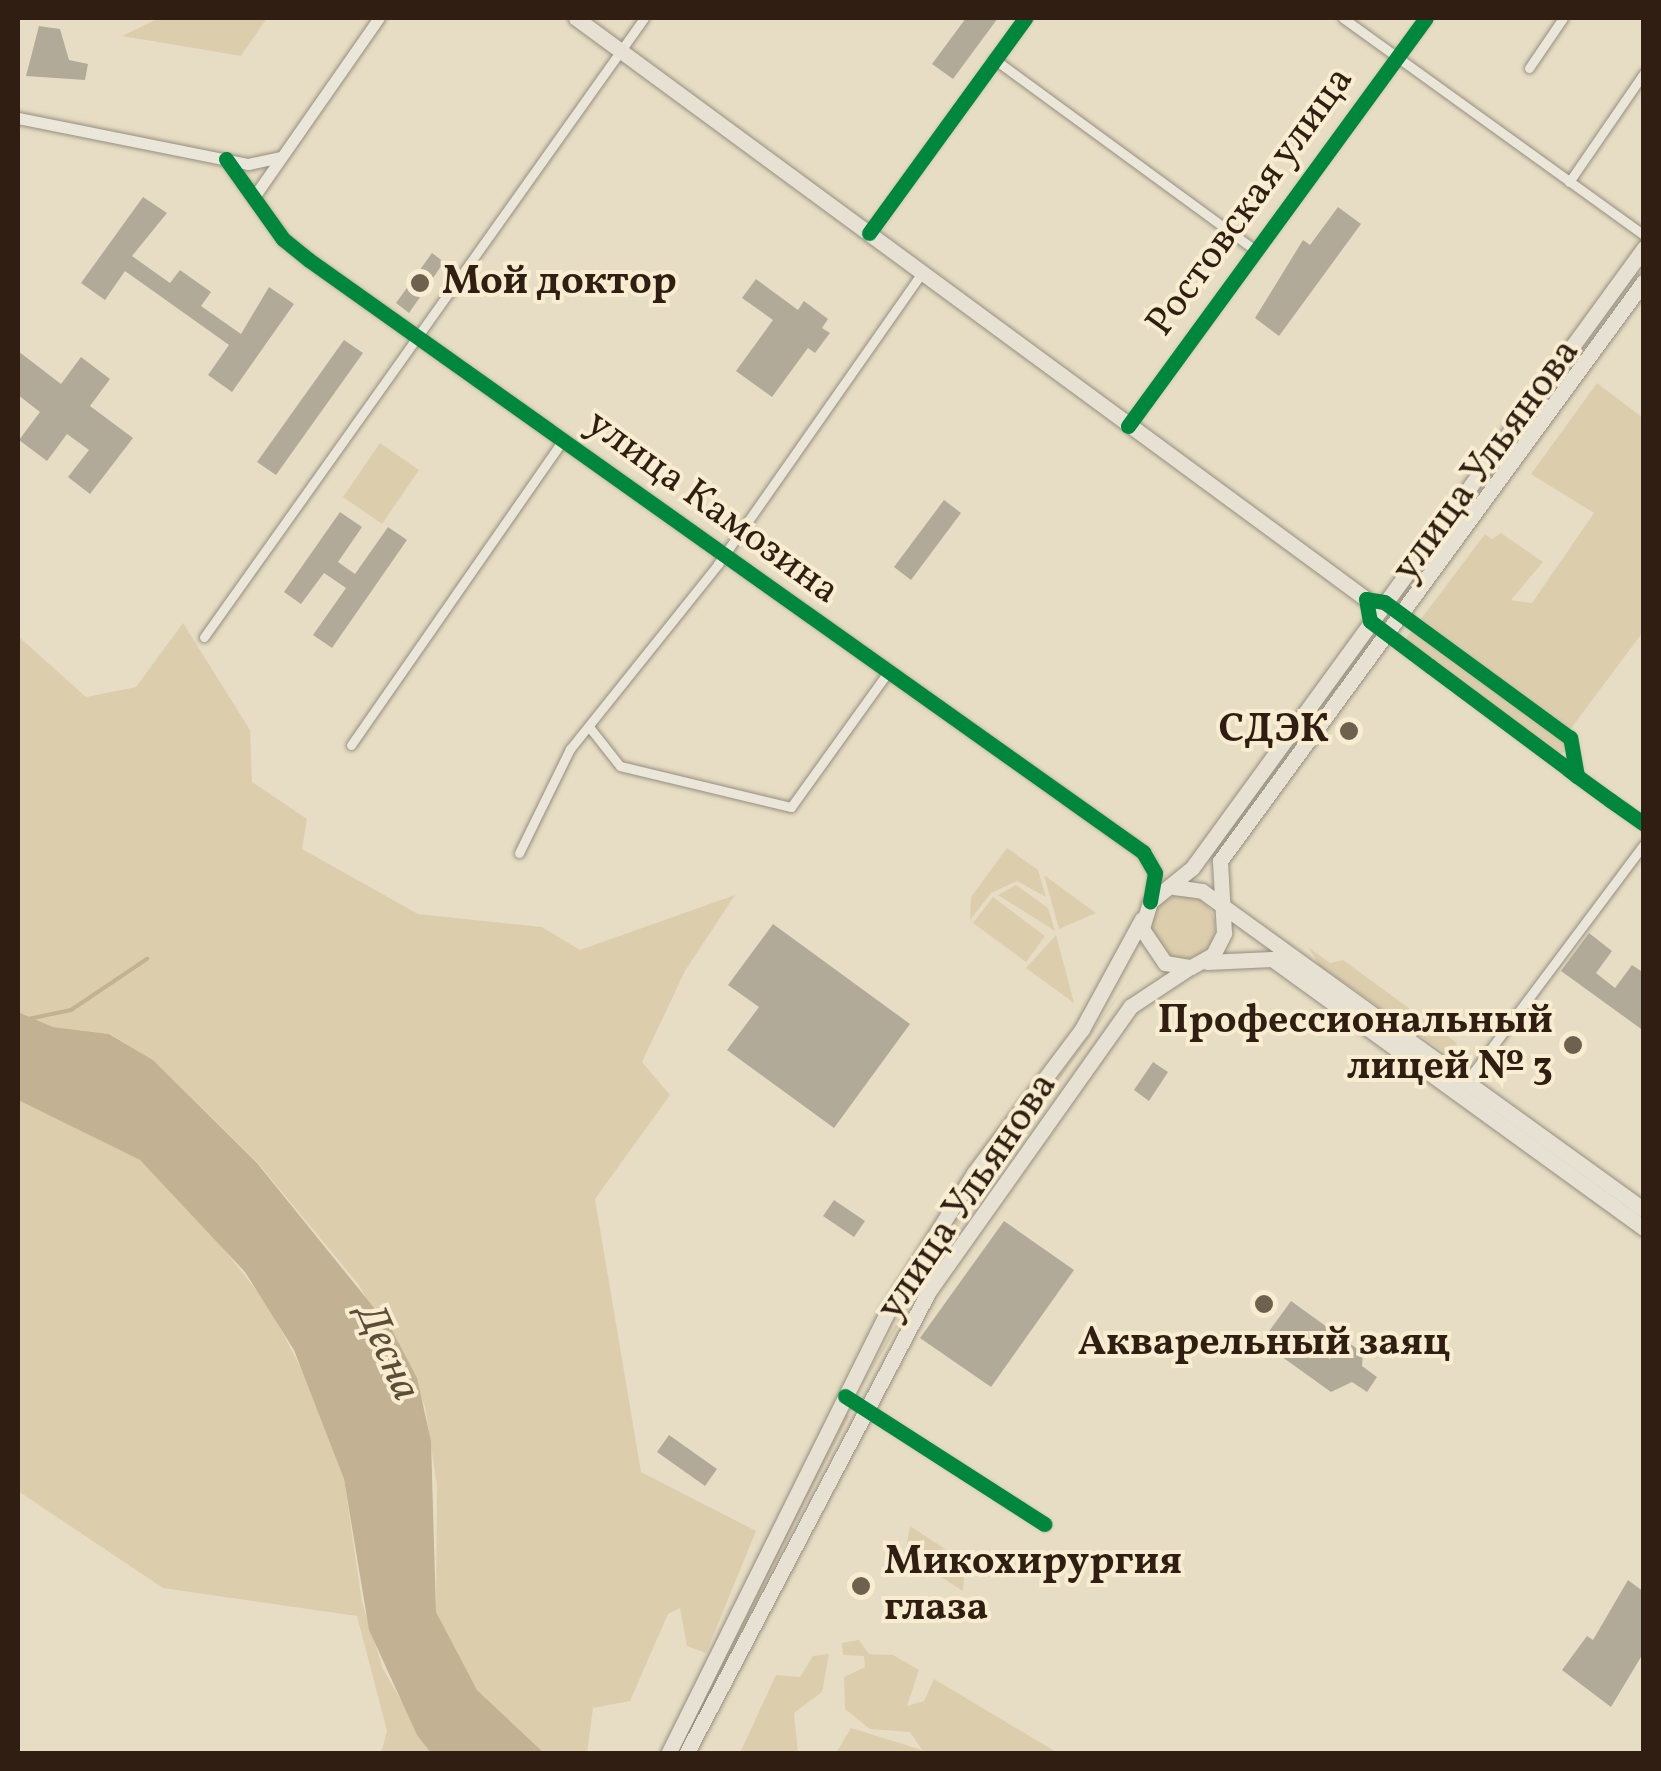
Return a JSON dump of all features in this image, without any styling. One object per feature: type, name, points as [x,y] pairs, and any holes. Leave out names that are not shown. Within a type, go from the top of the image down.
[{"type":"main road","points":[[576,18],[1366,600]]},
{"type":"main road","name":"улица Ульянова","points":[[1174,887],[1192,868],[1644,248]]},
{"type":"main road","name":"улица Ульянова","points":[[1219,908],[1216,884],[1220,860],[1644,281]]},
{"type":"main road","points":[[1644,1210],[1462,1088],[1272,959],[1197,965],[1153,955],[1147,909],[1174,887],[1202,890],[1219,908],[1272,942],[1462,1088],[1644,1228]]},
{"type":"main road","points":[[1197,965],[1224,933],[1219,908]]},
{"type":"main road","name":"улица Ульянова","points":[[685,1744],[845,1396],[914,1266],[1082,1029],[1147,909]]},
{"type":"main road","name":"улица Ульянова","points":[[668,1754],[685,1744],[866,1407],[999,1183],[1131,1006],[1197,965]]},
{"type":"street","points":[[256,194],[379,18]]},
{"type":"street","points":[[204,637],[644,18]]},
{"type":"street","points":[[868,232],[1024,18]]},
{"type":"street","points":[[1342,18],[1644,235]]},
{"type":"street","name":"Ростовская улица","points":[[1128,426],[1426,18]]},
{"type":"street","points":[[1529,68],[1563,18]]},
{"type":"street","points":[[994,59],[1254,249]]},
{"type":"street","points":[[1569,182],[1644,73]]},
{"type":"street","points":[[18,118],[226,159],[281,157]]},
{"type":"street","name":"улица Камозина","points":[[226,159],[256,194],[283,238],[886,674],[1142,852],[1156,873],[1147,909]]},
{"type":"street","points":[[519,853],[570,749],[723,556],[922,273]]},
{"type":"street","points":[[350,745],[562,440]]},
{"type":"street","points":[[1577,776],[1570,738],[1401,613],[1384,602],[1366,600],[1370,621],[1577,776],[1644,824]]},
{"type":"street","points":[[590,728],[620,766],[791,807],[886,674]]},
{"type":"street","points":[[1462,1088],[1644,844]]},
{"type":"street","points":[[845,1396],[1044,1524]]},
{"type":"shaded area","points":[[159,18],[267,18],[241,56],[122,36]]},
{"type":"shaded area","points":[[1597,383],[1643,418],[1643,632],[1569,731],[1421,619],[1485,534],[1492,539],[1501,533],[1543,562],[1511,600],[1532,603],[1594,513],[1531,474]]},
{"type":"shaded area","points":[[380,443],[419,470],[382,524],[343,497]]},
{"type":"shaded area","points":[[183,623],[250,730],[252,782],[307,819],[302,849],[418,914],[542,927],[580,950],[735,895],[685,971],[642,1062],[670,1095],[595,1199],[641,1472],[756,1531],[706,1653],[687,1646],[680,1608],[668,1614],[630,1701],[593,1708],[587,1753],[544,1753],[477,1690],[452,1652],[436,1611],[437,1486],[425,1406],[359,1285],[258,1163],[153,1060],[110,1034],[53,1027],[18,1012],[18,636],[86,697],[136,687]]},
{"type":"shaded area","points":[[1415,626],[1567,741],[1571,749],[1555,756],[1404,641]]},
{"type":"shaded area","points":[[1007,848],[1038,870],[1046,897],[1017,881],[991,893],[970,920],[971,897]]},
{"type":"shaded area","points":[[1044,875],[1096,913],[1059,929]]},
{"type":"shaded area","points":[[1016,885],[1048,908],[1055,931],[998,895]]},
{"type":"shaded area","points":[[1183,895],[1205,905],[1215,927],[1205,949],[1183,959],[1161,949],[1151,927],[1161,905]]},
{"type":"shaded area","points":[[993,897],[1045,936],[1026,962],[973,923]]},
{"type":"shaded area","points":[[1056,935],[1074,1003],[1026,968]]},
{"type":"shaded area","points":[[1308,947],[1330,963],[1343,960],[1457,1043],[1449,1055],[1320,966]]},
{"type":"shaded area","points":[[1137,970],[980,1191],[860,1389],[953,1221]]},
{"type":"shaded area","points":[[18,1100],[140,1160],[196,1214],[268,1305],[311,1387],[344,1479],[362,1602],[383,1669],[431,1753],[381,1753],[387,1731],[357,1616],[163,1588],[18,1491]]},
{"type":"shaded area","points":[[844,1413],[849,1416],[736,1638]]},
{"type":"shaded area","points":[[910,1526],[965,1562],[963,1591],[905,1554]]},
{"type":"shaded area","points":[[859,1640],[869,1654],[893,1655],[919,1670],[907,1706],[924,1701],[934,1679],[1058,1753],[836,1753],[851,1728],[922,1750],[910,1732],[870,1729],[845,1709],[844,1677],[865,1667],[864,1656],[843,1655],[842,1643]]},
{"type":"shaded area","points":[[829,1654],[822,1692],[794,1713],[798,1753],[740,1753],[776,1675],[800,1677],[813,1656]]},
{"type":"water","name":"Десна","points":[[18,1012],[53,1027],[109,1034],[153,1060],[257,1163],[392,1330],[417,1378],[431,1441],[436,1612],[477,1690],[544,1753],[431,1753],[417,1735],[369,1630],[344,1479],[294,1350],[245,1272],[140,1160],[18,1100]]},
{"type":"building","points":[[966,18],[998,18],[953,79],[932,64]]},
{"type":"building","points":[[39,26],[60,29],[69,60],[88,64],[85,80],[26,76]]},
{"type":"building","points":[[143,197],[167,213],[132,256],[170,283],[180,270],[211,292],[201,306],[241,334],[269,287],[294,304],[232,392],[208,375],[229,345],[125,271],[105,300],[81,283]]},
{"type":"building","points":[[1338,207],[1361,224],[1279,336],[1255,318],[1303,240],[1310,245]]},
{"type":"building","name":"Мой доктор","points":[[432,253],[444,262],[409,313],[396,303]]},
{"type":"building","points":[[756,279],[798,310],[804,301],[828,319],[822,328],[830,333],[815,353],[808,348],[772,397],[736,371],[773,320],[742,298]]},
{"type":"building","points":[[344,340],[363,353],[276,475],[257,462]]},
{"type":"building","points":[[18,351],[61,384],[81,357],[110,379],[90,406],[133,438],[90,494],[68,477],[89,450],[67,434],[47,461],[19,440],[40,412],[18,395]]},
{"type":"building","points":[[944,500],[961,513],[911,580],[894,567]]},
{"type":"building","points":[[340,512],[362,527],[338,562],[355,574],[388,527],[407,540],[332,648],[313,635],[346,588],[324,573],[301,604],[284,592]]},
{"type":"building","points":[[773,924],[910,1024],[834,1128],[727,1050],[759,1007],[728,985]]},
{"type":"building","points":[[1589,933],[1612,951],[1596,973],[1615,988],[1632,965],[1644,973],[1644,1031],[1561,971]]},
{"type":"building","points":[[1153,1062],[1168,1072],[1149,1101],[1134,1090]]},
{"type":"building","points":[[834,1200],[865,1221],[854,1237],[823,1216]]},
{"type":"building","points":[[1004,1221],[1074,1270],[991,1387],[920,1338]]},
{"type":"building","points":[[1291,1301],[1363,1353],[1362,1366],[1377,1377],[1367,1392],[1352,1382],[1331,1392],[1271,1349],[1277,1341],[1267,1334]]},
{"type":"building","points":[[669,1435],[717,1469],[705,1486],[657,1452]]},
{"type":"building","points":[[1628,1580],[1644,1592],[1644,1652],[1611,1707],[1562,1670],[1587,1636],[1593,1640]]},
{"type":"waterway","points":[[18,1030],[28,1019],[71,1010],[147,959]]},
{"type":"cycle path","points":[[869,233],[1025,18]]},
{"type":"cycle path","points":[[1128,426],[1426,18]]},
{"type":"cycle path","points":[[226,159],[283,239],[309,260],[1143,852],[1155,873],[1150,902]]},
{"type":"cycle path","points":[[1577,776],[1570,738],[1384,602],[1366,599],[1370,621],[1577,776],[1644,824]]},
{"type":"cycle path","points":[[845,1396],[1044,1524]]},
{"type":"place","name":"Мой доктор","points":[[420,283]]},
{"type":"place","name":"СДЭК","points":[[1349,731]]},
{"type":"place","name":"Профессиональный лицей № 3","points":[[1573,1045]]},
{"type":"place","name":"Акварельный заяц","points":[[1264,1304]]},
{"type":"place","name":"Микохирургия глаза","points":[[861,1586]]}]
